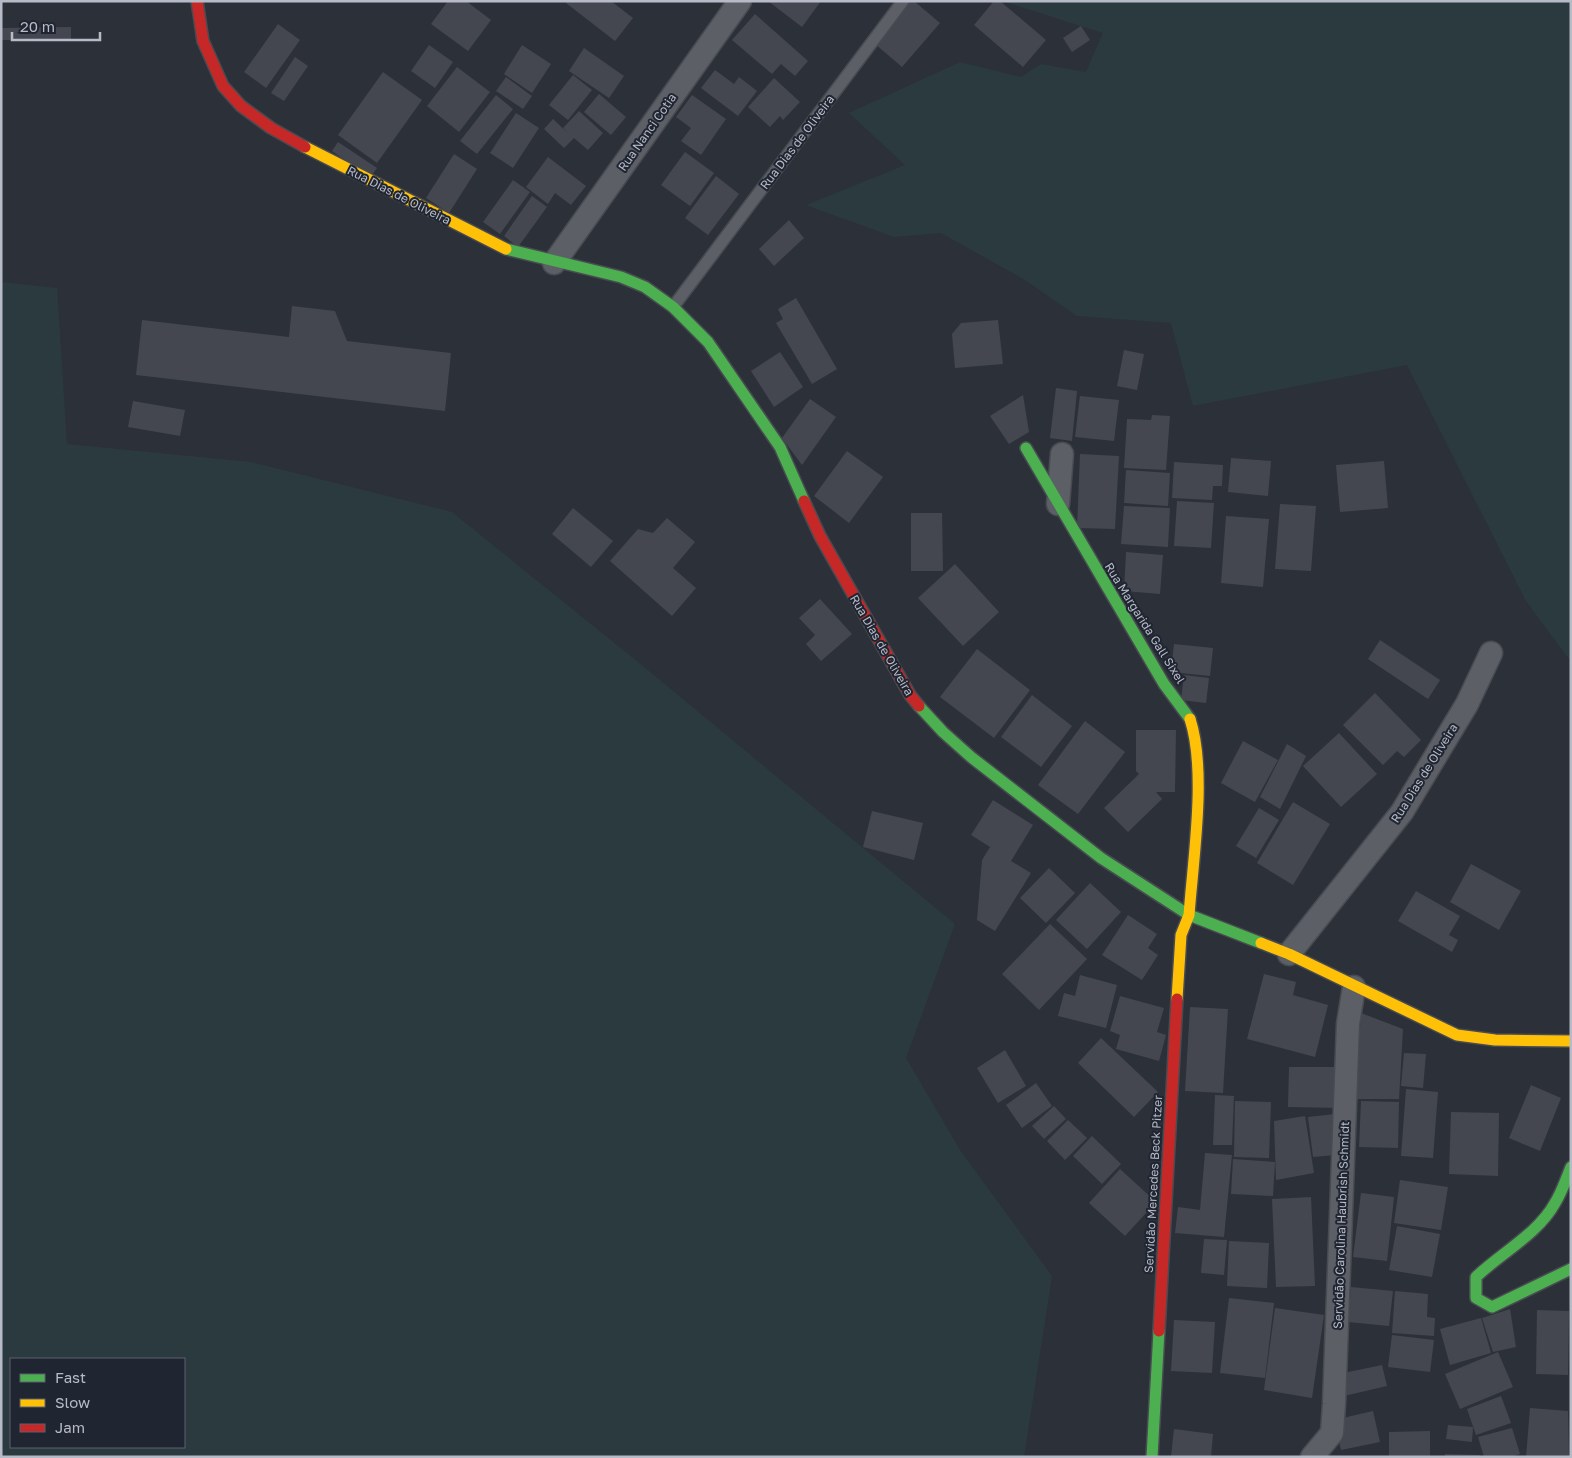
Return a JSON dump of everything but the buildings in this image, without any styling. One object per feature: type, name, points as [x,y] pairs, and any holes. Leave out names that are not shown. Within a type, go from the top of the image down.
[{"type":"street","name":"Rua Dias de Oliveira","points":[[197,1],[203,41],[222,86],[241,106],[271,128],[351,172],[509,251],[554,263],[621,277],[645,287],[673,307],[708,342],[780,447],[820,536],[910,695],[943,732],[978,763],[1101,858],[1189,914],[1289,954],[1457,1035],[1495,1040],[1571,1041]]},
{"type":"street","name":"Rua Nanci Cotia","points":[[554,263],[740,1]]},
{"type":"street","name":"Rua Margarida Gall Sixel","points":[[1026,448],[1164,684],[1188,716],[1192,725],[1197,756],[1198,780],[1189,914]]},
{"type":"street","points":[[1058,504],[1062,454]]},
{"type":"street","name":"Rua Dias de Oliveira","points":[[1289,954],[1402,812],[1466,704],[1491,653]]},
{"type":"street","name":"Servidão Mercedes Beck Pitzer","points":[[1152,1457],[1181,935],[1189,914]]},
{"type":"street","name":"Servidão Carolina Haubrish Schmidt","points":[[1312,1457],[1332,1432],[1348,1024],[1354,987]]},
{"type":"street","points":[[1571,1167],[1555,1204],[1524,1239],[1493,1261],[1476,1278],[1476,1298],[1492,1307],[1571,1269]]},
{"type":"lane","name":"Rua Dias de Oliveira","points":[[673,307],[902,1]]},
{"type":"shaded area","points":[[1002,1],[1571,1],[1571,662],[1526,601],[1407,365],[1193,406],[1171,323],[1077,316],[1025,280],[941,233],[894,237],[806,205],[905,165],[849,113],[960,62],[1021,77],[1041,64],[1086,72],[1103,33]]},
{"type":"shaded area","points":[[1,282],[57,288],[67,444],[251,462],[452,512],[638,662],[955,924],[906,1058],[960,1150],[1052,1276],[1024,1457],[1,1457]]},
{"type":"traffic: fast","points":[[506,249],[621,277],[645,287],[673,307],[708,342],[780,447],[804,501]]},
{"type":"traffic: fast","points":[[1026,448],[1164,684],[1190,719]]},
{"type":"traffic: fast","points":[[919,706],[943,732],[971,757],[1101,858],[1189,915],[1261,943]]},
{"type":"traffic: fast","points":[[1571,1167],[1562,1190],[1548,1214],[1529,1234],[1476,1277],[1476,1298],[1492,1307],[1571,1269]]},
{"type":"traffic: fast","points":[[1152,1457],[1159,1331]]},
{"type":"traffic: slow","points":[[305,147],[506,249]]},
{"type":"traffic: slow","points":[[1177,999],[1181,935],[1189,915],[1196,842],[1198,764],[1190,719]]},
{"type":"traffic: slow","points":[[1261,943],[1289,954],[1457,1035],[1495,1040],[1571,1041]]},
{"type":"traffic: jam","points":[[197,1],[203,41],[223,86],[241,106],[271,128],[305,147]]},
{"type":"traffic: jam","points":[[804,501],[820,536],[910,695],[919,706]]},
{"type":"traffic: jam","points":[[1159,1331],[1177,999]]}]
